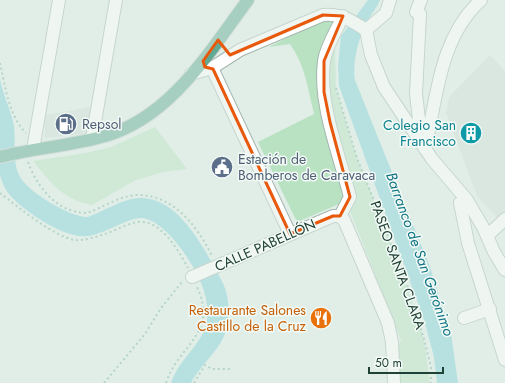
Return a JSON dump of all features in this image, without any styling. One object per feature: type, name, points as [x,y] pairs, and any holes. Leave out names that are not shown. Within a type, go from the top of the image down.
[{"type":"main road","points":[[0,157],[31,147],[92,139],[118,132],[145,118],[164,103],[192,74],[206,55],[220,42],[248,0]]},
{"type":"street","points":[[31,147],[59,0]]},
{"type":"street","points":[[92,139],[116,0]]},
{"type":"street","points":[[365,29],[386,14],[390,0]]},
{"type":"street","points":[[421,0],[416,12],[420,14],[416,94],[422,144]]},
{"type":"street","points":[[422,144],[432,121],[437,81],[452,38],[474,6],[481,0]]},
{"type":"street","points":[[192,74],[212,68],[240,50],[323,15],[332,14],[348,19],[365,29],[377,73],[422,144],[466,200],[504,266]]},
{"type":"street","name":"PASEO SANTA CLARA","points":[[340,216],[350,197],[330,122],[324,92],[324,61],[348,19]]},
{"type":"street","points":[[220,42],[240,50]]},
{"type":"street","points":[[220,42],[226,49],[224,60]]},
{"type":"street","points":[[206,55],[203,64],[207,68],[212,68]]},
{"type":"street","points":[[212,68],[290,234]]},
{"type":"street","points":[[466,200],[460,203],[468,243],[505,360]]},
{"type":"street","name":"CALLE PABELLÓN","points":[[192,277],[333,216],[340,216]]},
{"type":"street","points":[[340,216],[344,220],[388,323],[392,342],[394,383]]},
{"type":"street","points":[[487,236],[505,219]]},
{"type":"street","points":[[464,318],[490,309]]},
{"type":"path","points":[[0,63],[6,90],[18,126],[31,147],[32,174],[45,194],[58,203],[78,213],[86,213],[137,195],[151,196],[167,202],[190,222],[209,250],[217,266]]},
{"type":"path","name":"PASEO SANTA CLARA","points":[[335,84],[343,118],[355,152],[406,281],[431,367],[431,383]]},
{"type":"path","points":[[0,193],[50,229],[71,239],[90,239],[134,222],[151,224],[166,236],[177,249],[192,277],[203,303],[201,328],[171,370],[166,383]]},
{"type":"path","points":[[104,383],[145,334],[175,290],[181,283],[192,277]]},
{"type":"path","points":[[194,383],[205,365],[212,369],[232,369]]},
{"type":"highlighted area","points":[[323,15],[343,16],[324,61],[324,92],[330,122],[350,197],[340,216],[333,216],[290,234],[213,69],[205,67],[203,61],[218,40],[230,55]]},
{"type":"shaded area","points":[[490,55],[505,71],[505,212],[498,219],[477,196],[446,113],[449,97]]},
{"type":"shaded area","name":"Repsol","points":[[91,107],[85,134],[45,138],[45,115]]},
{"type":"green space","points":[[329,20],[338,21],[335,48],[336,89],[357,158],[398,261],[424,339],[430,383],[394,383],[392,359],[401,340],[346,201],[297,222],[258,142],[314,114],[303,69],[290,44],[269,47],[314,24]]},
{"type":"green space","points":[[155,127],[187,169],[163,172],[134,181],[92,205],[82,203],[65,195],[52,183],[33,161],[86,153],[111,147]]},
{"type":"water","name":"Barranco de San Gerónimo","points":[[368,0],[380,0],[361,35],[354,65],[355,80],[430,267],[451,333],[458,383],[437,383],[434,357],[424,320],[339,86],[338,65],[341,36]]},
{"type":"water","points":[[0,79],[14,126],[15,157],[19,175],[23,181],[39,196],[71,213],[88,217],[133,199],[151,199],[163,203],[173,210],[199,240],[225,287],[229,316],[226,330],[220,344],[191,383],[171,383],[179,367],[201,337],[207,321],[207,306],[204,291],[201,282],[188,258],[161,227],[151,221],[141,218],[135,219],[100,233],[87,236],[78,236],[56,229],[34,216],[15,201],[2,183],[0,175]]},
{"type":"place","name":"Repsol","points":[[66,124]]},
{"type":"place","name":"Colegio San Francisco","points":[[471,133]]},
{"type":"place","name":"Estación de Bomberos de Caravaca","points":[[222,167]]},
{"type":"place","name":"Restaurante Salones Castillo de la Cruz","points":[[321,318]]}]
